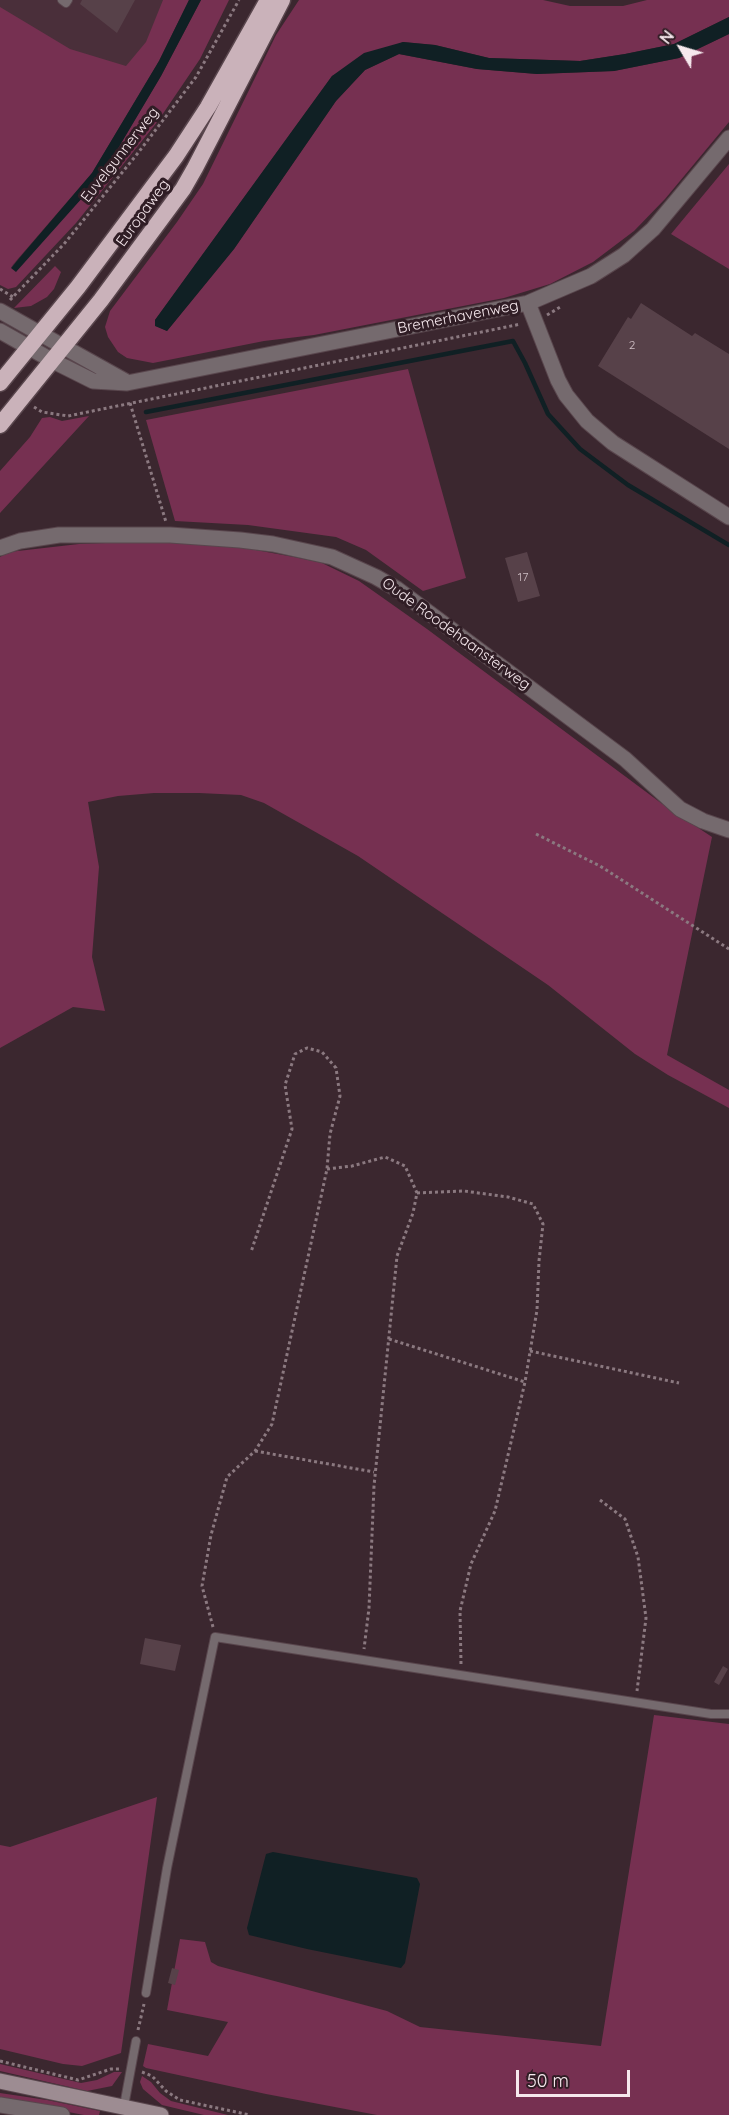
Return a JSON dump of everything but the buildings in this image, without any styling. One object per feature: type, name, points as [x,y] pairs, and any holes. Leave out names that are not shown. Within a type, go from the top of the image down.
[{"type":"highway","name":"Europaweg","points":[[0,383],[176,156],[208,107],[268,0]]},
{"type":"highway","name":"Europaweg","points":[[0,425],[64,347],[183,189],[282,0]]},
{"type":"main road","points":[[0,2081],[124,2111],[161,2115]]},
{"type":"street","name":"Bremerhavenweg","points":[[34,341],[53,361],[93,381],[127,383],[528,303],[591,276],[624,255],[653,229],[729,138]]},
{"type":"street","points":[[528,303],[558,380],[571,402],[587,421],[612,443],[729,517]]},
{"type":"street","points":[[3,307],[34,341]]},
{"type":"street","points":[[0,331],[64,347],[127,383]]},
{"type":"street","name":"Oude Roodehaansterweg","points":[[0,548],[20,541],[59,535],[170,535],[240,540],[332,557],[397,589],[617,752],[680,809],[703,821],[729,830]]},
{"type":"street","points":[[0,2105],[60,2115]]},
{"type":"lane","points":[[62,0],[66,3],[68,0]]},
{"type":"lane","points":[[146,1993],[167,1868],[215,1637],[711,1714],[729,1714]]},
{"type":"lane","points":[[124,2111],[136,2041]]},
{"type":"path","name":"Euvelgunnerweg","points":[[3,307],[80,225],[146,144],[196,77],[239,0]]},
{"type":"path","points":[[0,289],[13,297]]},
{"type":"path","points":[[130,403],[170,535]]},
{"type":"path","points":[[536,834],[600,866],[729,949]]},
{"type":"path","points":[[215,1637],[202,1586],[211,1535],[227,1477],[255,1451],[272,1424],[327,1169],[330,1134],[340,1096],[336,1068],[322,1052],[307,1048],[295,1054],[285,1085],[292,1129],[251,1252]]},
{"type":"path","points":[[327,1169],[352,1166],[385,1157],[405,1166],[417,1193],[413,1213],[397,1256],[375,1472],[369,1608],[362,1660]]},
{"type":"path","points":[[417,1193],[464,1191],[508,1197],[534,1204],[543,1224],[537,1310],[525,1382],[495,1511],[471,1564],[460,1611],[461,1675]]},
{"type":"path","points":[[389,1339],[525,1382]]},
{"type":"path","points":[[530,1351],[679,1383]]},
{"type":"path","points":[[255,1451],[375,1472]]},
{"type":"path","points":[[600,1500],[625,1519],[638,1557],[646,1618],[635,1701]]},
{"type":"path","points":[[136,2041],[146,1993]]},
{"type":"shaded area","points":[[0,0],[173,0],[87,153],[0,257]]},
{"type":"shaded area","points":[[163,0],[189,0],[159,61],[92,173],[11,267],[67,214],[100,178],[161,76],[201,0],[229,0],[200,59],[158,121],[76,223],[16,287],[8,289],[0,285],[0,7],[70,49],[126,66],[146,42]]},
{"type":"shaded area","points":[[189,0],[201,0],[161,76],[100,178],[16,272],[11,268],[92,173],[159,61]]},
{"type":"shaded area","points":[[299,0],[543,0],[570,6],[623,6],[647,0],[729,0],[729,17],[674,44],[580,61],[489,58],[435,45],[403,42],[332,76],[155,320],[156,326],[167,331],[234,249],[336,101],[365,70],[399,54],[477,69],[537,74],[614,71],[679,58],[729,34],[729,122],[665,199],[634,231],[593,262],[550,284],[504,298],[314,335],[264,341],[153,363],[127,358],[118,352],[108,337],[105,327],[110,311],[203,184],[276,35]]},
{"type":"shaded area","points":[[729,17],[729,34],[679,58],[614,71],[537,74],[477,69],[399,54],[365,70],[336,101],[234,249],[167,331],[155,326],[155,320],[332,76],[364,53],[403,42],[435,45],[489,58],[580,61],[674,44]]},
{"type":"shaded area","points":[[729,164],[729,269],[671,234]]},
{"type":"shaded area","points":[[55,266],[61,272],[54,289],[47,297],[31,306],[14,308]]},
{"type":"shaded area","points":[[408,369],[466,578],[423,591],[366,550],[336,537],[248,525],[175,521],[146,420]]},
{"type":"shaded area","points":[[89,416],[0,513],[0,471],[30,437],[42,418],[50,417],[62,421]]},
{"type":"shaded area","points":[[157,541],[234,546],[294,557],[322,563],[359,581],[661,803],[712,837],[667,1055],[729,1090],[729,1108],[635,1054],[548,985],[358,856],[264,803],[241,795],[154,793],[118,796],[88,802],[99,867],[92,957],[105,1011],[73,1007],[0,1048],[0,557],[9,552],[79,544]]},
{"type":"shaded area","points":[[654,1715],[729,1724],[729,2115],[377,2115],[266,2094],[143,2066],[148,2044],[208,2056],[228,2022],[167,2010],[180,1939],[205,1942],[211,1962],[218,1966],[387,2011],[420,2027],[601,2046]]},
{"type":"shaded area","points":[[157,1797],[121,2053],[82,2066],[63,2064],[0,2049],[0,1845],[10,1847]]},
{"type":"shaded area","points":[[273,1852],[417,1878],[420,1884],[405,1963],[401,1968],[249,1935],[247,1928],[266,1854]]},
{"type":"shaded area","points":[[0,2064],[81,2083],[97,2080],[114,2072],[122,2072],[112,2086],[87,2091],[0,2071]]},
{"type":"shaded area","points":[[142,2076],[171,2101],[228,2115],[204,2115],[162,2105],[143,2089],[140,2082]]},
{"type":"shaded area","points":[[0,2093],[100,2111],[99,2115],[84,2115],[0,2099]]},
{"type":"waterway","points":[[146,412],[513,341],[548,414],[580,449],[628,485],[729,545]]}]
